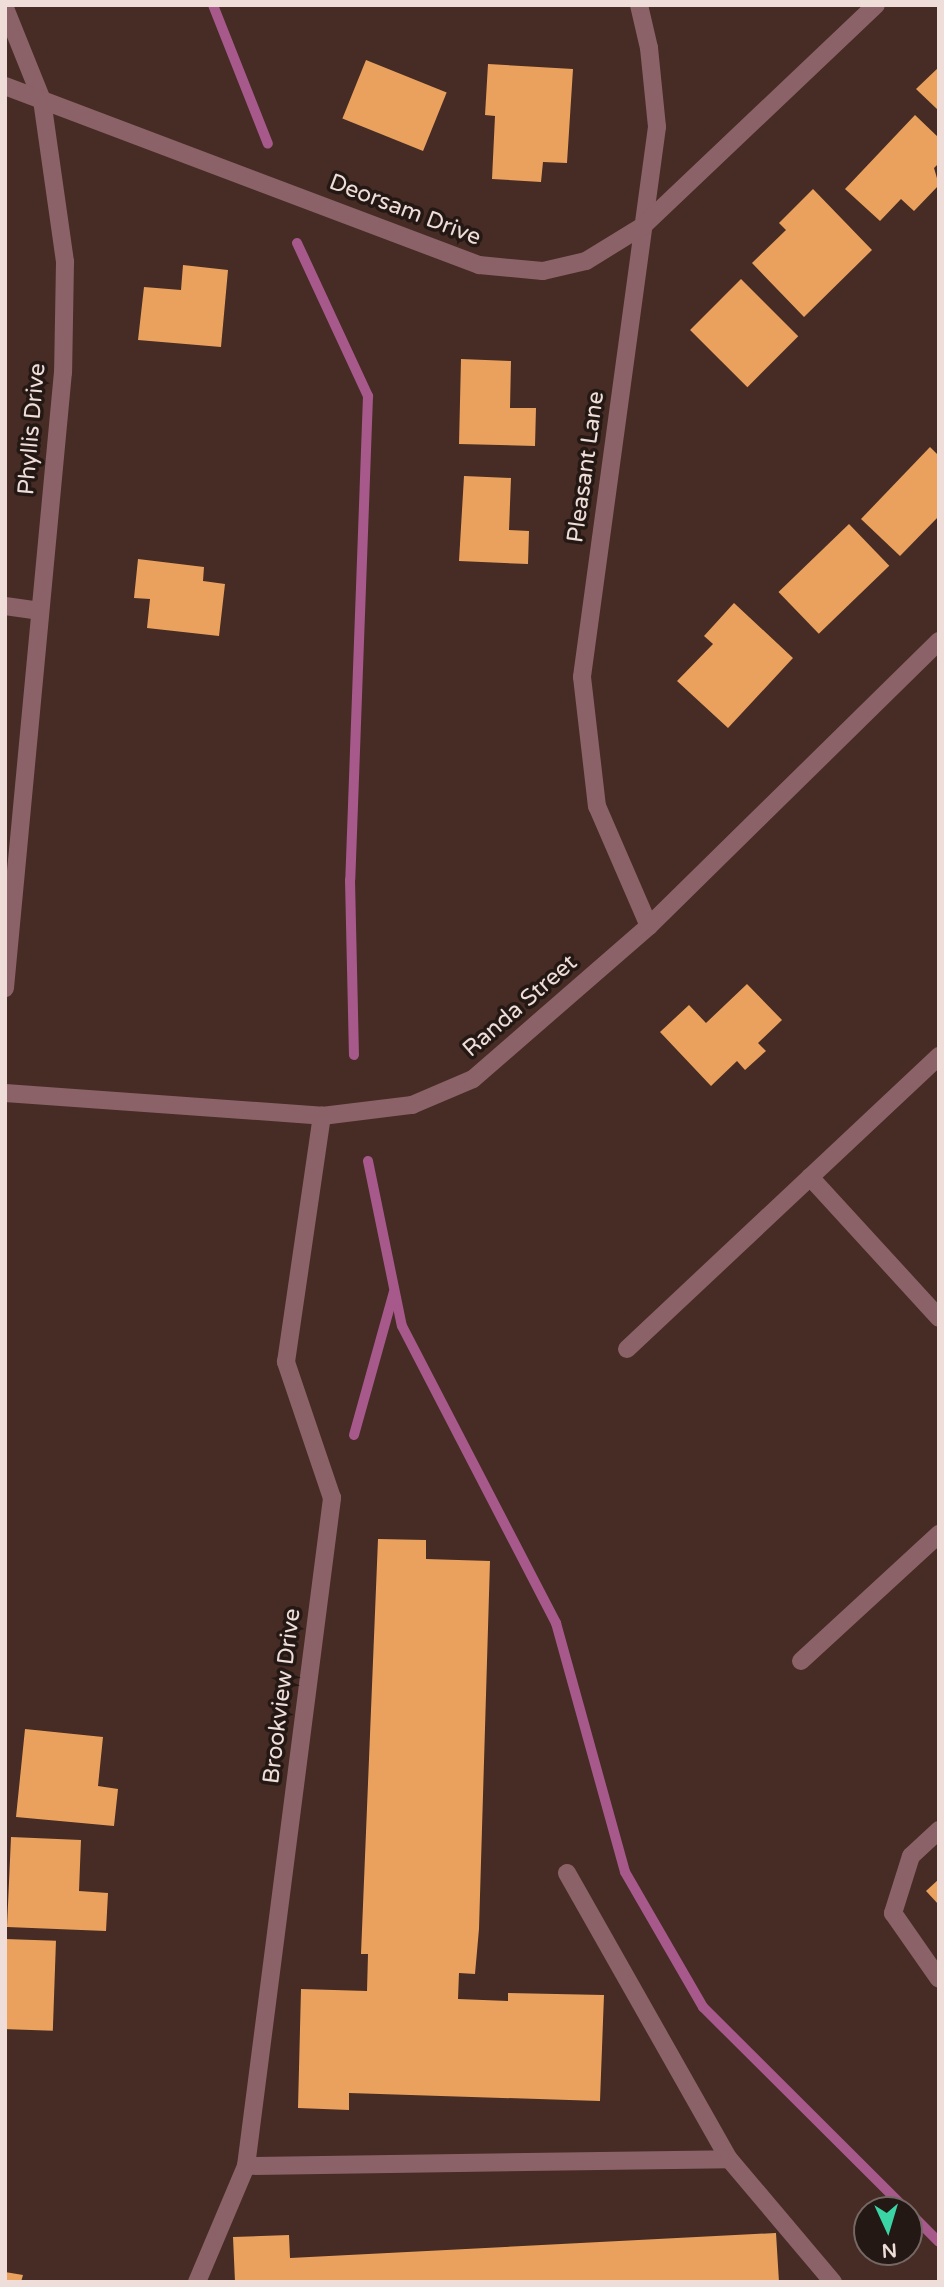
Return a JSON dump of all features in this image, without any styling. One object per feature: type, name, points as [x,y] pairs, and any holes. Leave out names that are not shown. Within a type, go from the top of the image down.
[{"type":"street","name":"Pleasant Lane","points":[[639,5],[649,48],[657,127],[582,677],[597,806],[649,926]]},
{"type":"street","name":"Deorsam Drive","points":[[5,86],[479,265],[543,271],[576,263],[643,226],[876,5]]},
{"type":"street","name":"Phyllis Drive","points":[[5,8],[42,100],[65,262],[63,372],[5,988]]},
{"type":"street","points":[[5,606],[39,611]]},
{"type":"street","name":"Randa Street","points":[[5,1093],[322,1116],[412,1105],[473,1079],[649,926],[939,641]]},
{"type":"street","points":[[626,1349],[939,1056]]},
{"type":"street","name":"Brookview Drive","points":[[197,2282],[246,2166],[332,1498],[286,1362],[322,1116]]},
{"type":"street","points":[[810,1177],[939,1318]]},
{"type":"street","points":[[802,1661],[939,1534]]},
{"type":"street","points":[[939,1830],[911,1856],[893,1913],[939,1979]]},
{"type":"street","points":[[567,1873],[729,2159],[833,2282]]},
{"type":"street","points":[[246,2166],[729,2159]]},
{"type":"building","points":[[366,60],[447,93],[423,151],[342,118]]},
{"type":"building","points":[[488,64],[573,69],[567,163],[543,162],[541,182],[492,179],[495,116],[485,115]]},
{"type":"building","points":[[939,67],[939,111],[916,89]]},
{"type":"building","points":[[915,115],[939,138],[939,163],[934,168],[939,185],[914,211],[901,199],[880,221],[845,189]]},
{"type":"building","points":[[813,189],[872,250],[804,317],[752,263],[786,230],[779,223]]},
{"type":"building","points":[[183,265],[228,270],[221,347],[138,340],[144,287],[181,290]]},
{"type":"building","points":[[741,279],[798,336],[747,387],[690,330]]},
{"type":"building","points":[[461,359],[511,361],[510,408],[536,408],[535,446],[459,444]]},
{"type":"building","points":[[930,447],[939,456],[939,516],[900,556],[861,519]]},
{"type":"building","points":[[464,476],[511,478],[509,530],[529,531],[528,564],[459,561]]},
{"type":"building","points":[[849,524],[889,566],[819,634],[779,592]]},
{"type":"building","points":[[138,559],[204,567],[203,581],[225,584],[219,636],[147,628],[150,599],[134,598]]},
{"type":"building","points":[[734,603],[793,658],[728,728],[677,681],[713,644],[704,636]]},
{"type":"building","points":[[747,984],[782,1020],[758,1043],[766,1051],[745,1070],[737,1061],[711,1086],[660,1032],[689,1005],[706,1023]]},
{"type":"building","points":[[378,1539],[426,1540],[426,1559],[490,1561],[479,1929],[475,1974],[459,1973],[458,1999],[508,2001],[508,1993],[604,1995],[600,2101],[349,2093],[349,2110],[298,2108],[301,1989],[367,1991],[368,1954],[361,1954]]},
{"type":"building","points":[[25,1729],[103,1737],[98,1786],[118,1789],[114,1826],[16,1817]]},
{"type":"building","points":[[11,1837],[81,1840],[79,1891],[108,1893],[106,1931],[7,1927]]},
{"type":"building","points":[[939,1879],[939,1905],[926,1891]]},
{"type":"building","points":[[5,1939],[56,1941],[53,2031],[5,2029]]},
{"type":"building","points":[[776,2233],[779,2282],[235,2282],[233,2237],[289,2235],[290,2258]]},
{"type":"building","points":[[5,2272],[23,2275],[21,2282],[5,2282]]},
{"type":"waterway","points":[[213,5],[268,144]]},
{"type":"waterway","points":[[297,243],[368,396],[350,880],[354,1055]]},
{"type":"waterway","points":[[368,1161],[402,1326],[556,1623],[625,1872],[703,2007],[893,2196]]},
{"type":"waterway","points":[[354,1435],[394,1292]]},
{"type":"waterway","points":[[923,2226],[939,2242]]}]
